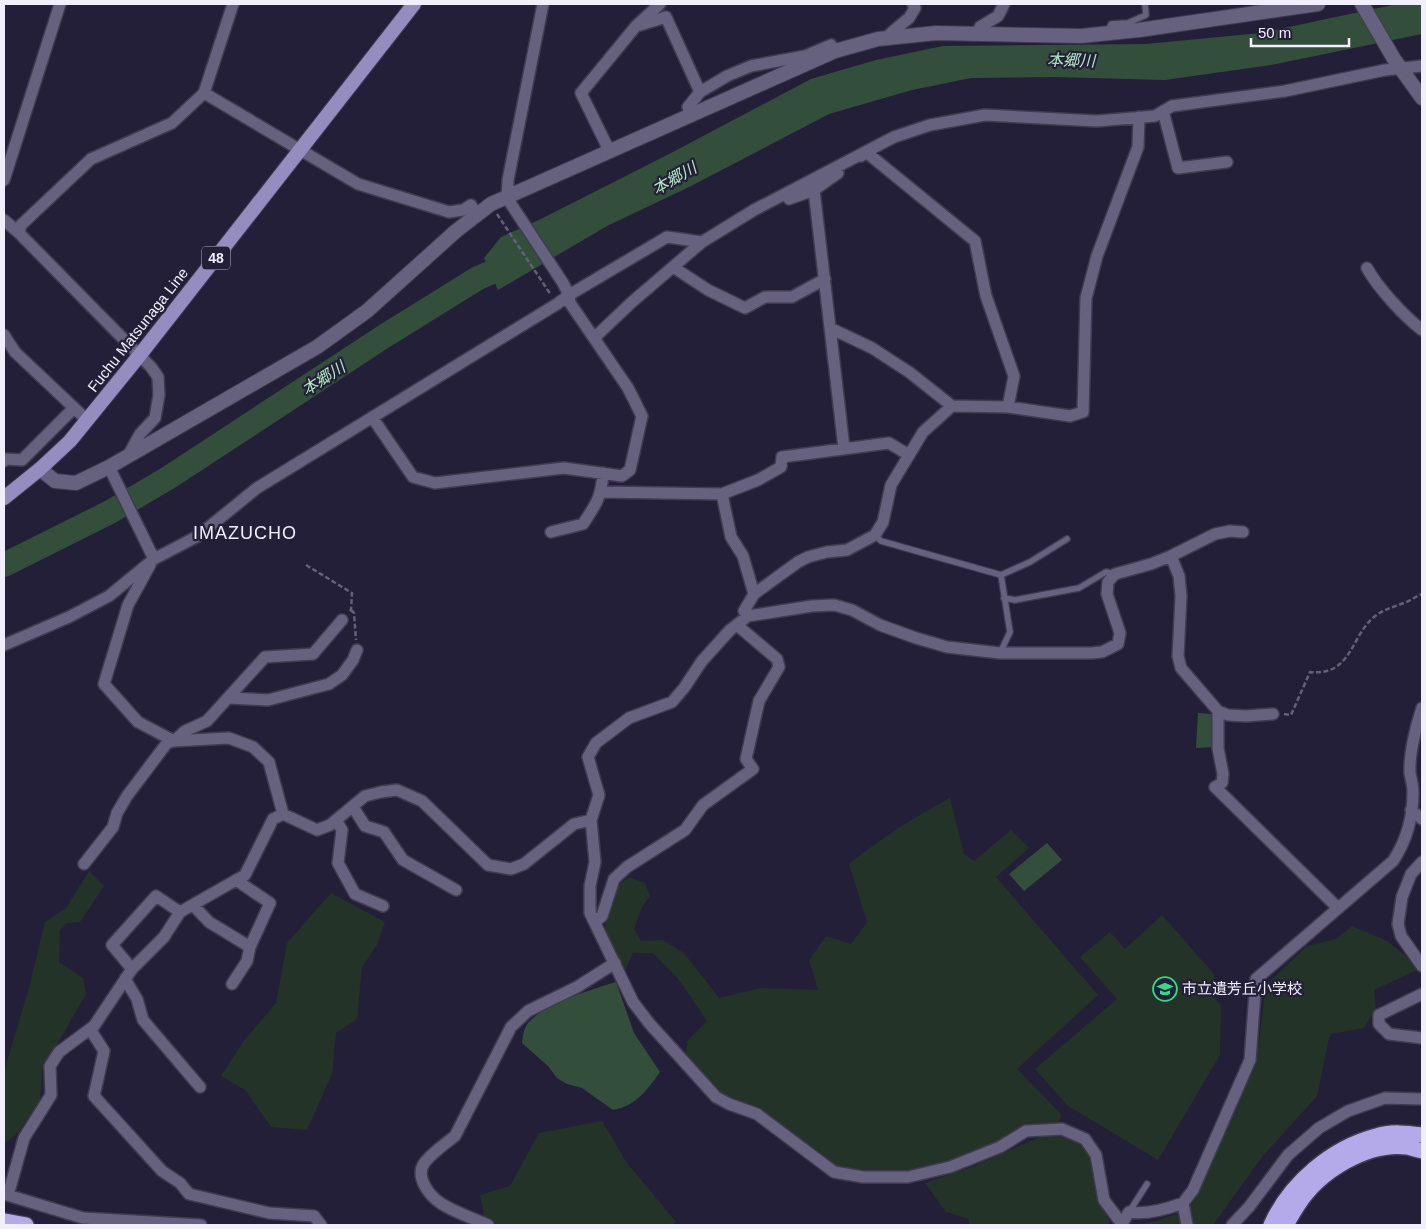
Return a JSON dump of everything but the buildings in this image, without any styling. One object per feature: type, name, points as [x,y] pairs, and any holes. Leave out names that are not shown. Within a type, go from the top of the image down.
[{"type":"highway","points":[[1271,1225],[1278,1210],[1294,1187],[1321,1164],[1353,1144],[1377,1135],[1399,1132],[1422,1135]]},
{"type":"highway","points":[[1286,1225],[1298,1204],[1318,1181],[1336,1167],[1360,1154],[1381,1148],[1407,1147],[1422,1151]]},
{"type":"highway","points":[[4,1221],[26,1225]]},
{"type":"main road","name":"Fuchu Matsunaga Line","points":[[4,498],[40,469],[70,441],[139,356],[414,4]]},
{"type":"street","points":[[4,180],[60,4]]},
{"type":"street","points":[[19,233],[21,225],[91,159],[172,123],[204,93],[233,4]]},
{"type":"street","points":[[372,417],[413,477],[435,483],[564,468],[622,476],[630,470],[642,416],[628,388],[570,303],[569,295],[563,282],[507,198],[508,180],[543,4]]},
{"type":"street","points":[[610,152],[581,93],[636,26],[660,4]]},
{"type":"street","points":[[978,34],[980,27],[998,16],[1004,4]]},
{"type":"street","points":[[40,469],[55,481],[76,483],[112,472],[128,456],[317,347],[367,311],[456,231],[491,204],[835,51],[878,39],[936,33],[1081,36],[1139,30],[1318,4]]},
{"type":"street","points":[[1362,4],[1397,64],[1422,98]]},
{"type":"street","points":[[893,37],[891,33],[909,18],[916,5]]},
{"type":"street","points":[[636,26],[666,18],[700,92]]},
{"type":"street","points":[[691,116],[688,107],[700,92],[727,76],[751,66],[805,56],[831,46],[835,51]]},
{"type":"street","points":[[594,338],[632,302],[702,242],[754,210],[894,137],[930,125],[986,115],[1097,121],[1155,116],[1172,106],[1285,91],[1385,70],[1397,64],[1422,66]]},
{"type":"street","points":[[204,93],[358,184],[449,212],[463,210],[471,205],[477,215]]},
{"type":"street","points":[[1163,111],[1178,168],[1228,162]]},
{"type":"street","points":[[830,328],[872,348],[909,372],[952,406],[1008,407],[1070,416],[1082,412],[1086,298],[1096,256],[1138,147],[1139,117]]},
{"type":"street","points":[[754,210],[814,190],[866,152]]},
{"type":"street","points":[[866,152],[975,241],[986,296],[1014,376],[1008,407]]},
{"type":"street","points":[[814,190],[844,448]]},
{"type":"street","points":[[4,220],[19,233],[158,377],[159,395],[154,418],[140,434],[128,456]]},
{"type":"street","points":[[4,645],[109,596],[154,559],[198,536],[257,488],[667,236],[702,242]]},
{"type":"street","points":[[673,267],[708,290],[745,308],[765,297],[792,297],[825,279]]},
{"type":"street","points":[[1367,268],[1379,285],[1412,322],[1422,330]]},
{"type":"street","points":[[4,335],[9,352],[87,420]]},
{"type":"street","points":[[748,616],[744,611],[754,594],[798,562],[827,552],[847,550],[875,535],[883,522],[891,485],[923,432],[952,406]]},
{"type":"street","points":[[4,459],[22,460],[74,408]]},
{"type":"street","points":[[602,492],[722,494],[758,480],[781,467],[782,457],[889,443],[909,456]]},
{"type":"street","points":[[112,472],[154,559]]},
{"type":"street","points":[[551,532],[583,524],[602,492],[603,474]]},
{"type":"street","points":[[722,494],[731,537],[743,556],[754,594]]},
{"type":"street","points":[[1243,532],[1230,531],[1215,534],[1171,556],[1115,574],[1108,582],[1107,594],[1120,633],[1118,644],[1102,652],[1000,653],[947,647],[880,625],[852,610],[834,605],[812,606],[748,616],[730,630],[702,662],[672,702],[629,718],[596,743],[588,757],[599,795],[591,820],[595,862],[590,886],[590,913],[633,1002],[649,1024],[716,1096],[729,1104],[756,1114],[834,1172],[863,1177],[908,1177],[950,1167],[1000,1147],[1026,1131],[1062,1129],[1085,1139],[1096,1155],[1104,1200],[1122,1224],[1129,1212],[1138,1214],[1171,1208],[1183,1203],[1193,1190],[1250,1060],[1256,980],[1393,861],[1403,846],[1411,820],[1413,790],[1410,773],[1422,708]]},
{"type":"street","points":[[1171,556],[1179,576],[1181,596],[1178,656],[1181,668],[1218,711],[1228,715],[1246,716],[1273,714]]},
{"type":"street","points":[[154,559],[128,605],[104,684],[138,722],[174,742]]},
{"type":"street","points":[[174,742],[186,730],[207,721],[230,698],[265,657],[313,654],[342,620]]},
{"type":"street","points":[[595,922],[602,916],[614,879],[627,867],[684,830],[703,805],[754,769],[746,759],[759,701],[779,667],[777,659],[737,624]]},
{"type":"street","points":[[230,698],[268,700],[330,684],[342,675],[353,660],[356,650]]},
{"type":"street","points":[[1218,711],[1218,748],[1223,774],[1222,783],[1215,787],[1338,908]]},
{"type":"street","points":[[84,864],[113,827],[117,813],[127,796],[167,743],[174,742],[229,738],[253,747],[269,762],[283,814],[317,830],[336,820],[366,796],[397,790],[422,801],[488,865],[511,869],[524,864],[574,824],[591,820]]},
{"type":"street","points":[[352,807],[365,826],[384,832],[402,860],[456,890]]},
{"type":"street","points":[[1412,810],[1422,818]]},
{"type":"street","points":[[201,1225],[83,1218],[6,1194],[24,1138],[51,1095],[50,1066],[59,1052],[94,1026],[132,969],[164,938],[180,912],[244,875],[273,819],[283,814]]},
{"type":"street","points":[[336,820],[342,830],[338,863],[355,894],[383,906]]},
{"type":"street","points":[[1422,862],[1411,874],[1402,897],[1398,924],[1401,936],[1422,966]]},
{"type":"street","points":[[232,984],[247,961],[250,947],[270,903],[236,880]]},
{"type":"street","points":[[132,969],[112,945],[156,896],[180,912]]},
{"type":"street","points":[[193,905],[209,922],[250,947]]},
{"type":"street","points":[[488,1225],[441,1204],[423,1183],[420,1172],[424,1163],[455,1136],[511,1027],[528,1011],[577,987],[615,963]]},
{"type":"street","points":[[125,979],[137,999],[143,1020],[200,1087]]},
{"type":"street","points":[[1422,994],[1379,1015],[1379,1024],[1389,1034],[1422,1038]]},
{"type":"street","points":[[90,1029],[104,1051],[94,1096],[162,1171],[180,1183],[189,1194],[269,1213],[314,1216],[321,1225]]},
{"type":"street","points":[[1232,1225],[1249,1207],[1288,1155],[1319,1128],[1348,1111],[1386,1098],[1422,1099]]},
{"type":"street","points":[[1183,1203],[1186,1225]]},
{"type":"lane","points":[[1108,33],[1111,24],[1128,22],[1146,15],[1145,4]]},
{"type":"lane","points":[[875,535],[881,541],[1002,575],[1030,562],[1067,539]]},
{"type":"lane","points":[[1004,598],[1015,600],[1079,588],[1106,572],[1115,574]]},
{"type":"lane","points":[[1000,653],[1010,632],[1002,575]]},
{"type":"lane","points":[[1129,1212],[1147,1184]]},
{"type":"path","points":[[491,204],[557,304]]},
{"type":"path","points":[[306,565],[352,593],[351,610],[354,613],[356,650]]},
{"type":"path","points":[[1273,714],[1292,715],[1310,672],[1323,673],[1338,666],[1349,654],[1371,620],[1382,611],[1422,594]]},
{"type":"path","points":[[342,620],[351,610]]},
{"type":"shaded area","points":[[950,798],[964,854],[974,861],[1011,830],[1029,848],[996,877],[1098,995],[1017,1069],[1061,1114],[1059,1122],[1029,1127],[997,1144],[949,1165],[898,1174],[833,1169],[757,1109],[719,1091],[685,1057],[688,1040],[707,1021],[679,980],[653,953],[633,953],[622,977],[603,934],[617,886],[629,877],[645,883],[650,896],[642,907],[634,929],[641,941],[663,940],[684,953],[719,998],[761,988],[818,990],[809,960],[826,936],[851,944],[867,922],[849,864],[898,829]]},
{"type":"shaded area","points":[[89,871],[104,886],[80,922],[68,923],[60,930],[59,962],[83,978],[86,994],[42,1071],[40,1100],[18,1133],[4,1144],[4,1071],[29,988],[45,922],[66,908]]},
{"type":"shaded area","points":[[331,893],[385,922],[377,945],[362,967],[357,1019],[336,1033],[332,1074],[307,1130],[271,1127],[245,1090],[221,1076],[243,1042],[276,1003],[287,943]]},
{"type":"shaded area","points":[[1162,915],[1214,974],[1214,997],[1221,1005],[1220,1055],[1158,1160],[1068,1106],[1035,1069],[1117,999],[1080,957],[1110,932],[1125,949]]},
{"type":"shaded area","points":[[1352,926],[1387,941],[1406,956],[1417,970],[1374,990],[1376,1009],[1364,1028],[1330,1034],[1317,1096],[1262,1157],[1213,1225],[1193,1225],[1190,1208],[1256,1064],[1266,985],[1307,946],[1336,939]]},
{"type":"shaded area","points":[[602,1121],[627,1163],[676,1222],[672,1225],[500,1225],[485,1220],[480,1195],[510,1186],[539,1133]]},
{"type":"shaded area","points":[[1047,1134],[1066,1135],[1088,1151],[1100,1202],[1110,1222],[1107,1225],[969,1225],[969,1219],[946,1212],[925,1183],[974,1166]]},
{"type":"shaded area","points":[[1181,1212],[1182,1225],[1132,1225],[1157,1221]]},
{"type":"water","points":[[1397,4],[1422,4],[1422,34],[1271,65],[1165,80],[1056,77],[971,78],[912,90],[829,114],[689,187],[607,226],[498,290],[484,258],[501,237],[541,219],[673,152],[811,79],[876,60],[943,46],[1146,44],[1261,33]]},
{"type":"water","points":[[1198,713],[1212,714],[1212,747],[1196,748]]},
{"type":"water","points":[[1047,843],[1062,860],[1024,891],[1009,874]]},
{"type":"water","points":[[616,982],[634,1033],[660,1072],[635,1101],[613,1110],[582,1088],[567,1084],[557,1078],[548,1066],[522,1043],[526,1025],[547,1008],[571,997]]},
{"type":"waterway","name":"本郷川","points":[[4,565],[110,512],[168,478],[383,337],[478,278],[520,260]]},
{"type":"place","name":"市立遺芳丘小学校","points":[[1165,989]]},
{"type":"district","name":"IMAZUCHO","points":[[245,533]]}]
